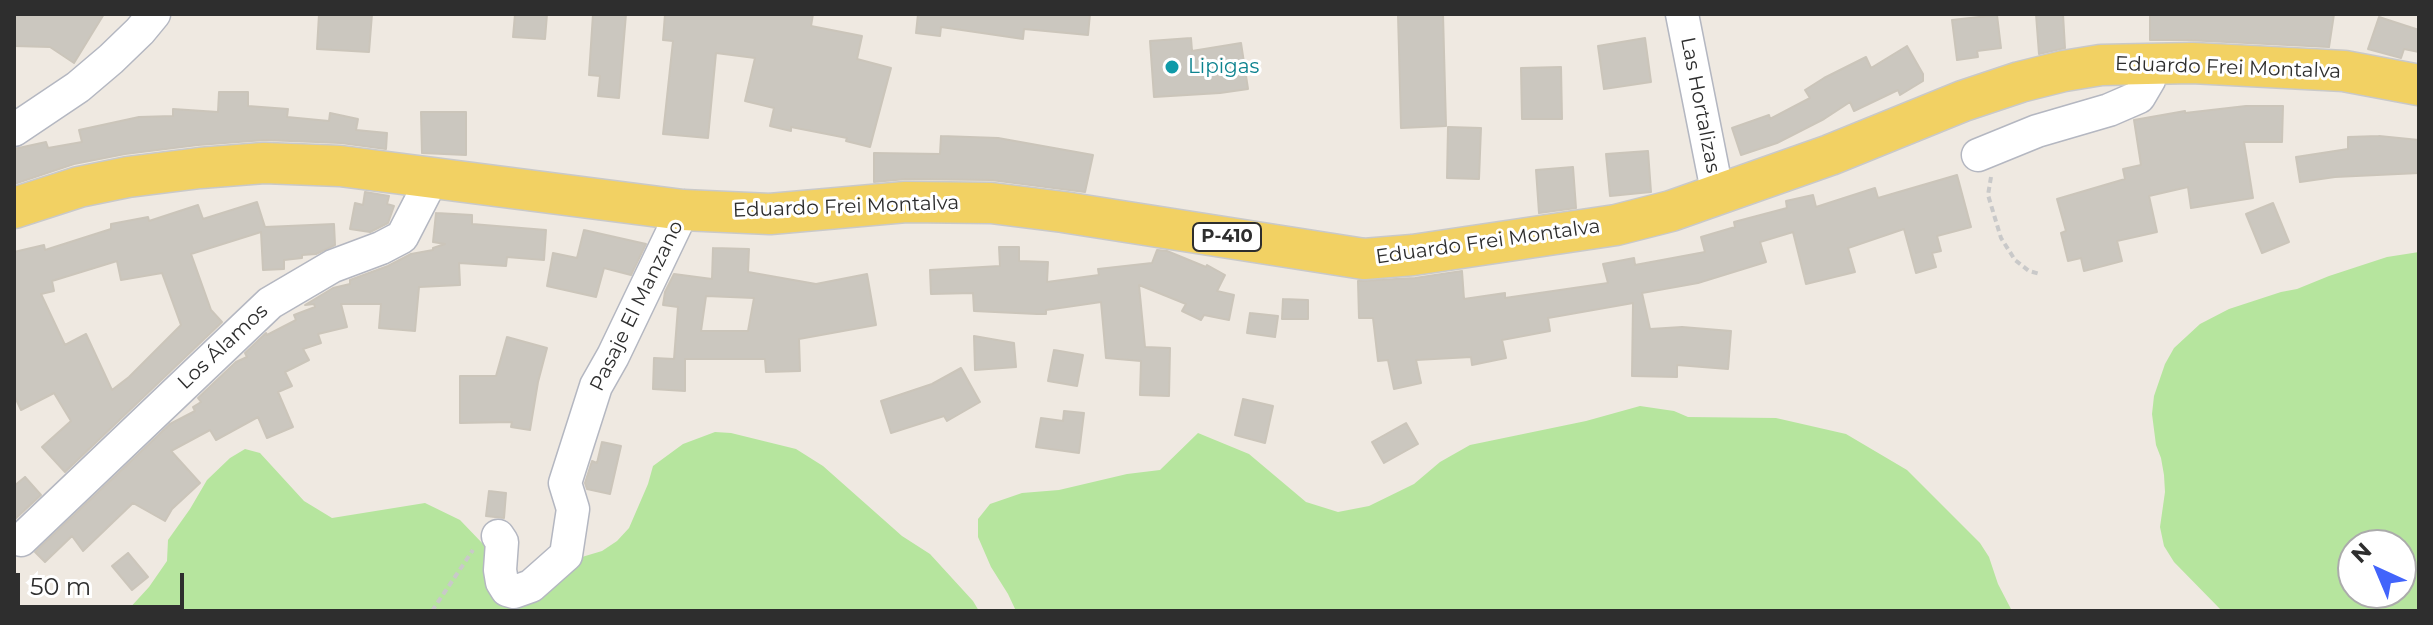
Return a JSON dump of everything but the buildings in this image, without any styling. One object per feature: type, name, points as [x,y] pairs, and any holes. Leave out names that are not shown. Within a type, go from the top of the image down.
[{"type":"main road","name":"Eduardo Frei Montalva","points":[[14,208],[79,187],[128,177],[264,163],[340,166],[683,210],[770,214],[906,202],[991,203],[1364,259],[1413,255],[1616,225],[1671,211],[1830,155],[1963,101],[2020,82],[2101,65],[2192,63],[2344,71],[2419,85]]},
{"type":"street","points":[[14,130],[78,87],[140,31],[154,14]]},
{"type":"street","name":"Las Hortalizas","points":[[1682,14],[1718,196]]},
{"type":"street","points":[[1985,165],[2037,131],[2109,110],[2139,97],[2149,80],[2153,63]]},
{"type":"street","name":"Los Álamos","points":[[21,540],[270,303],[333,266],[402,237],[433,177]]},
{"type":"street","name":"Pasaje El Manzano","points":[[498,536],[502,542],[502,582],[507,590],[514,592],[531,586],[566,555],[573,509],[565,483],[596,386],[683,210]]},
{"type":"path","points":[[1985,165],[1988,195],[2001,238],[2015,260],[2029,271],[2040,274]]},
{"type":"path","points":[[432,611],[477,543],[498,536]]},
{"type":"green space","points":[[2419,252],[2419,611],[2222,611],[2174,562],[2164,546],[2160,527],[2164,475],[2152,414],[2154,396],[2174,348],[2200,324],[2229,309],[2387,257]]},
{"type":"green space","points":[[1640,406],[1674,411],[1688,417],[1776,418],[1846,434],[1907,470],[1980,543],[2012,611],[1016,611],[978,537],[978,519],[990,504],[1022,493],[1059,490],[1127,474],[1160,470],[1198,433],[1249,454],[1306,502],[1338,512],[1369,506],[1414,484],[1440,462],[1470,445],[1586,421]]},
{"type":"green space","points":[[715,432],[796,449],[823,466],[902,536],[930,554],[979,611],[127,611],[167,561],[168,540],[207,480],[230,458],[245,449],[260,453],[304,501],[332,518],[425,503],[460,520],[508,570],[525,574],[602,551],[617,541],[629,528],[653,466],[683,444]]},
{"type":"place","name":"Lipigas","points":[[1172,67]]}]
